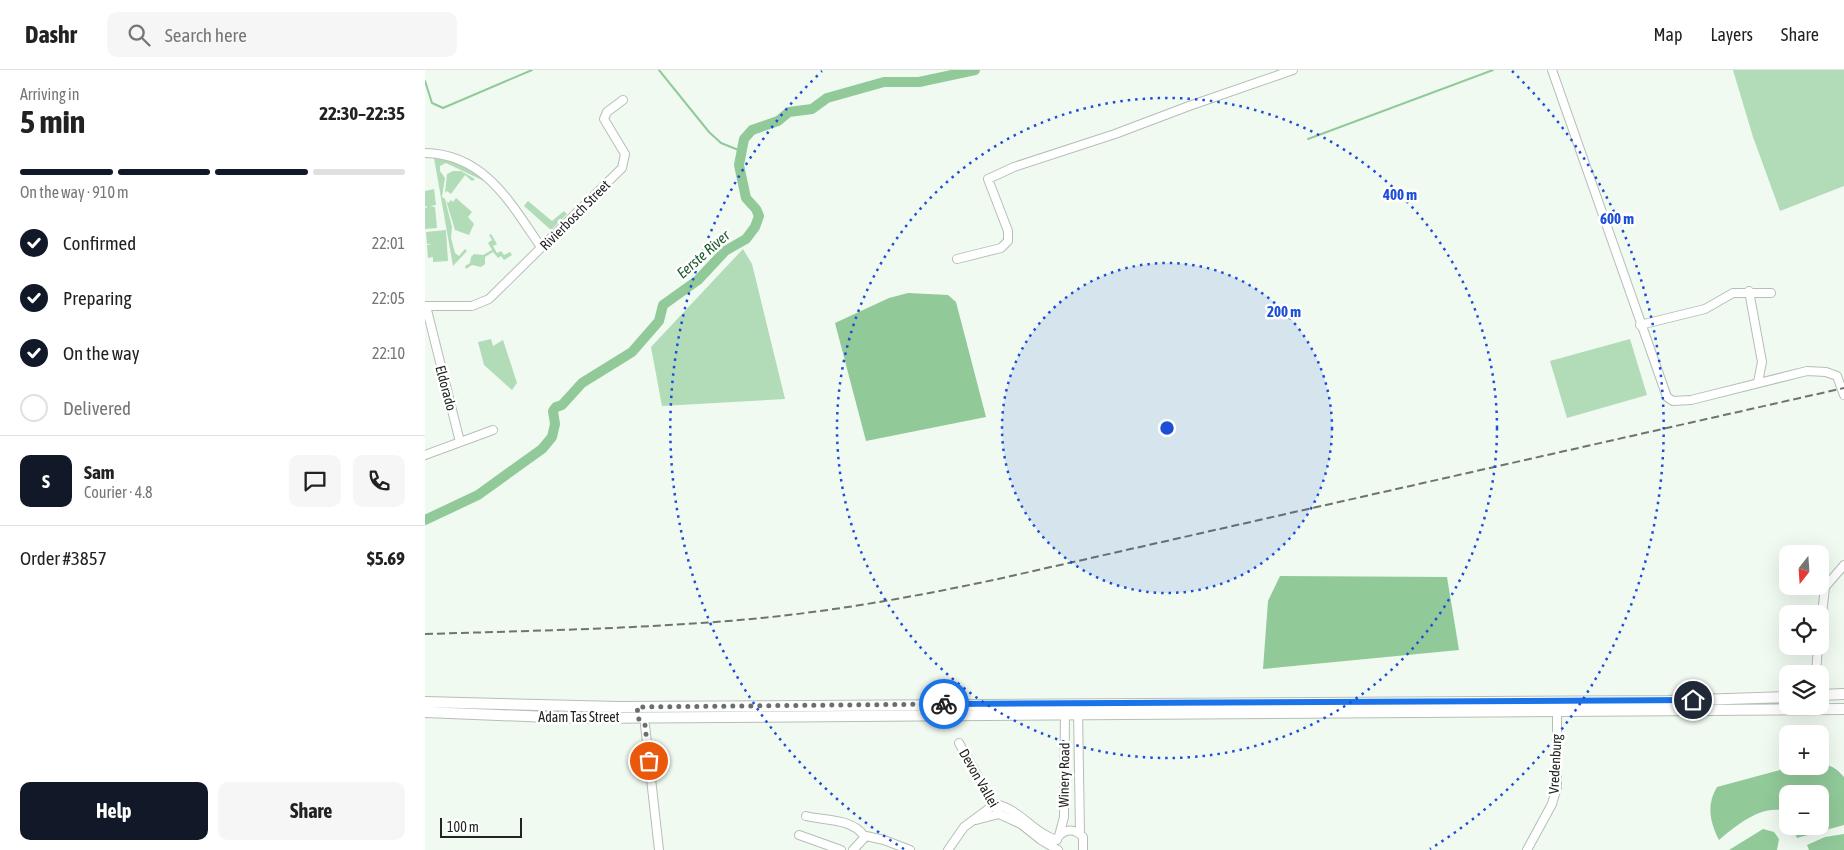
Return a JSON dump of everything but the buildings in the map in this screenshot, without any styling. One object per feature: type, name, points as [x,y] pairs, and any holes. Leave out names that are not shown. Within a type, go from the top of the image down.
[{"type":"main road","points":[[1829,695],[1844,694]]},
{"type":"main road","name":"Adam Tas Street","points":[[1557,706],[1779,697]]},
{"type":"main road","name":"Adam Tas Street","points":[[425,702],[554,707],[644,714]]},
{"type":"main road","name":"Adam Tas Street","points":[[425,712],[552,717],[644,714],[1065,709],[1557,706],[1779,708]]},
{"type":"main road","name":"Adam Tas Street","points":[[1829,708],[1844,709]]},
{"type":"street","points":[[957,259],[1001,248],[1009,241],[1008,231],[989,179],[1014,167],[1115,134],[1293,70]]},
{"type":"street","points":[[1552,70],[1665,396],[1671,401],[1713,396],[1795,372],[1824,371],[1839,378],[1844,395]]},
{"type":"street","name":"Rivierbosch Street","points":[[425,306],[461,306],[477,304],[489,299],[623,167],[625,154],[609,132],[604,119],[607,112],[623,100]]},
{"type":"street","points":[[425,154],[444,154],[480,171],[512,202],[541,247]]},
{"type":"street","points":[[1640,325],[1705,309],[1715,305],[1727,294],[1749,291],[1771,293]]},
{"type":"street","points":[[1749,291],[1762,362],[1758,382]]},
{"type":"street","name":"Eldorado","points":[[425,306],[460,442]]},
{"type":"street","points":[[425,455],[493,430]]},
{"type":"street","points":[[1823,605],[1825,587],[1844,565]]},
{"type":"street","name":"Vredenburg","points":[[1527,850],[1553,804],[1557,787],[1557,706]]},
{"type":"street","name":"Winery Road","points":[[1058,850],[1058,838],[1064,817],[1065,709]]},
{"type":"street","name":"Winery Road","points":[[1077,709],[1077,817],[1079,833],[1084,842],[1083,850]]},
{"type":"street","points":[[644,714],[659,850]]},
{"type":"street","name":"Devon Vallei","points":[[959,743],[999,814]]},
{"type":"street","points":[[947,850],[972,821],[995,804],[1014,812],[1039,832],[1058,838],[1071,830],[1079,833]]},
{"type":"street","points":[[972,821],[999,814],[1021,824],[1041,840],[1058,850]]},
{"type":"street","points":[[806,816],[849,824],[860,830],[864,836],[884,840],[910,850]]},
{"type":"street","points":[[799,835],[841,850]]},
{"type":"street","points":[[853,850],[864,836]]},
{"type":"shaded area","points":[[1733,70],[1844,70],[1844,186],[1780,211],[1753,137]]},
{"type":"shaded area","points":[[434,158],[448,160],[461,165],[484,181],[446,163],[440,166],[440,171],[445,178],[442,197],[445,199],[452,227],[451,238],[455,253],[459,256],[465,249],[467,251],[453,266]]},
{"type":"shaded area","points":[[453,171],[461,171],[475,179],[472,181],[465,175],[451,194],[447,191],[445,193],[447,174]]},
{"type":"shaded area","points":[[434,189],[436,205],[430,206],[435,207],[437,228],[425,229],[425,208],[428,207],[425,206],[425,191]]},
{"type":"shaded area","points":[[456,198],[472,212],[468,217],[474,224],[469,235],[455,230],[446,200],[448,203],[451,200],[453,202]]},
{"type":"shaded area","points":[[528,201],[552,221],[564,211],[567,214],[551,230],[524,206]]},
{"type":"shaded area","points":[[446,230],[448,261],[433,262],[433,257],[428,258],[427,245],[432,244],[427,244],[426,232]]},
{"type":"shaded area","points":[[491,234],[497,244],[493,246],[497,253],[501,251],[504,255],[510,252],[512,255],[504,260],[501,256],[498,258],[493,252],[485,257],[485,264],[481,267],[472,265],[466,269],[465,266],[470,263],[471,257],[474,254],[483,255],[492,250],[488,243],[492,240],[489,235]]},
{"type":"shaded area","points":[[743,249],[752,264],[785,399],[662,406],[651,347]]},
{"type":"shaded area","points":[[908,293],[948,295],[956,302],[986,417],[866,441],[835,323],[889,298]]},
{"type":"shaded area","points":[[491,339],[493,346],[503,340],[517,383],[512,390],[484,365],[478,342]]},
{"type":"shaded area","points":[[1630,339],[1647,395],[1567,418],[1550,361]]},
{"type":"shaded area","points":[[1280,576],[1447,577],[1459,650],[1263,669],[1268,601]]},
{"type":"shaded area","points":[[1829,766],[1844,777],[1844,825],[1829,829],[1829,785],[1779,785],[1779,810],[1758,813],[1719,840],[1710,814],[1711,800],[1717,787],[1779,770],[1779,775],[1829,775]]},
{"type":"shaded area","points":[[1763,829],[1774,832],[1779,839],[1777,850],[1729,850]]},
{"type":"shaded area","points":[[1844,834],[1844,850],[1809,850],[1807,845],[1825,837]]},
{"type":"shaded area","points":[[1796,835],[1808,835],[1797,838]]},
{"type":"waterway","points":[[425,81],[432,103],[443,108],[532,70]]},
{"type":"waterway","points":[[659,70],[709,132],[721,143],[741,151]]},
{"type":"waterway","name":"Eerste River","points":[[425,520],[478,495],[542,449],[552,437],[555,424],[553,411],[556,407],[562,405],[582,383],[632,352],[659,321],[663,305],[698,280],[725,251],[746,239],[755,227],[759,216],[756,209],[746,198],[739,165],[744,139],[752,130],[778,121],[789,112],[812,109],[827,98],[884,82],[919,82],[975,70]]},
{"type":"waterway","points":[[1308,139],[1493,70]]},
{"type":"railway","points":[[425,634],[690,624],[830,610],[897,599],[998,579],[1844,388]]},
{"type":"way so far","points":[[649,761],[645,725],[639,720],[637,707],[944,704]]},
{"type":"route","points":[[944,704],[1693,700]]}]
